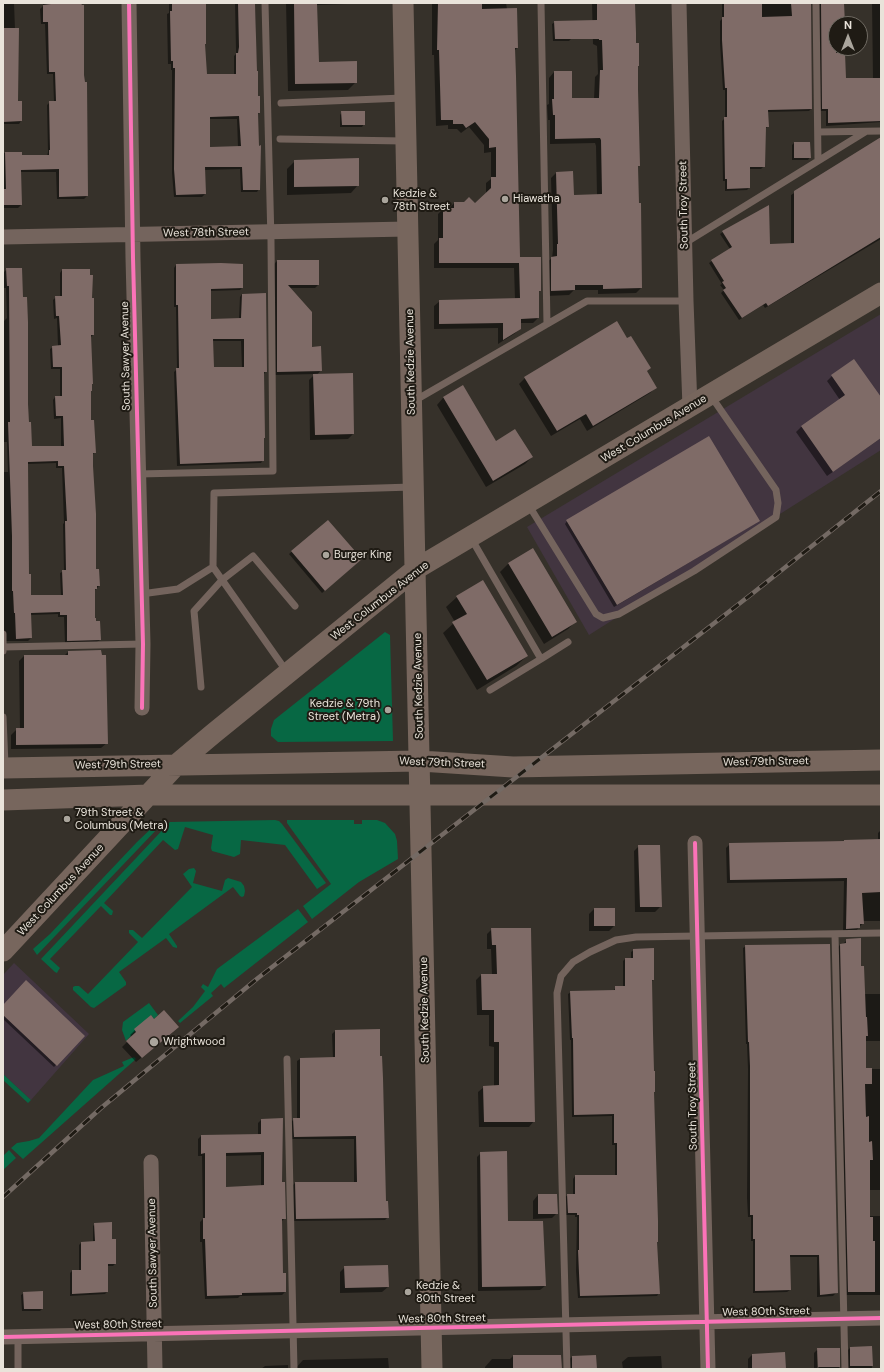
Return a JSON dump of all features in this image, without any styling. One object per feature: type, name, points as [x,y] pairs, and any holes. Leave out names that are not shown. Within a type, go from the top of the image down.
[{"type":"main road","name":"South Kedzie Avenue","points":[[403,3],[432,1369]]},
{"type":"main road","name":"West Columbus Avenue","points":[[3,951],[177,764],[416,569],[528,504],[881,293]]},
{"type":"main road","name":"West 79th Street","points":[[4,768],[420,761],[513,767],[881,760]]},
{"type":"main road","points":[[3,800],[149,795],[881,795]]},
{"type":"street","name":"South Sawyer Avenue","points":[[129,3],[132,235],[141,594],[142,708]]},
{"type":"street","name":"South Troy Street","points":[[679,3],[684,244],[690,407]]},
{"type":"street","name":"West 78th Street","points":[[3,237],[408,229]]},
{"type":"street","name":"South Troy Street","points":[[695,843],[708,1369]]},
{"type":"street","name":"South Sawyer Avenue","points":[[151,1162],[155,1369]]},
{"type":"street","name":"West 80th Street","points":[[10,1337],[881,1318]]},
{"type":"lane","points":[[138,474],[273,471],[265,3]]},
{"type":"lane","points":[[541,3],[547,324]]},
{"type":"lane","points":[[816,3],[818,160]]},
{"type":"lane","points":[[281,103],[406,98]]},
{"type":"lane","points":[[818,132],[881,131]]},
{"type":"lane","points":[[684,244],[865,132]]},
{"type":"lane","points":[[280,139],[407,141]]},
{"type":"lane","points":[[412,402],[587,301],[686,301]]},
{"type":"lane","points":[[528,504],[596,614],[603,618],[619,614],[694,571],[776,517],[778,503],[776,490],[710,395]]},
{"type":"lane","points":[[288,673],[213,567],[214,493],[414,487]]},
{"type":"lane","points":[[471,537],[541,659]]},
{"type":"lane","points":[[201,687],[194,611],[222,580],[253,556],[295,606]]},
{"type":"lane","points":[[141,594],[178,589],[213,567]]},
{"type":"lane","points":[[3,634],[3,652]]},
{"type":"lane","points":[[490,690],[568,642]]},
{"type":"lane","points":[[3,647],[142,644]]},
{"type":"lane","points":[[3,717],[4,768]]},
{"type":"lane","points":[[567,1369],[557,993],[561,976],[573,962],[590,952],[616,940],[636,937],[698,937],[881,932]]},
{"type":"lane","points":[[835,934],[845,1369]]},
{"type":"lane","points":[[287,1059],[294,1369]]},
{"type":"lane","points":[[10,1337],[18,1369]]},
{"type":"shaded area","points":[[881,314],[881,450],[589,635],[527,527]]},
{"type":"shaded area","points":[[14,963],[89,1034],[31,1100],[3,1074],[3,975]]},
{"type":"green space","points":[[385,632],[390,635],[393,741],[278,742],[271,736],[271,729],[274,720]]},
{"type":"green space","points":[[275,820],[282,824],[326,883],[317,889],[285,845],[241,840],[240,854],[234,857],[212,851],[213,835],[185,827],[178,849],[175,850],[163,840],[104,903],[113,911],[112,915],[110,915],[101,906],[50,959],[60,968],[57,973],[41,959],[170,822]]},
{"type":"green space","points":[[287,820],[354,820],[354,824],[362,824],[362,820],[377,820],[385,823],[395,834],[398,859],[359,882],[312,919],[303,906],[331,884],[287,823]]},
{"type":"green space","points":[[157,823],[160,826],[37,955],[33,949],[50,934],[137,842]]},
{"type":"green space","points":[[194,868],[196,871],[193,883],[222,891],[225,880],[228,878],[241,882],[244,886],[244,896],[240,896],[233,887],[169,934],[177,948],[173,947],[166,938],[119,972],[126,982],[126,985],[94,1008],[91,1007],[73,990],[73,987],[79,986],[88,994],[138,942],[129,933],[129,930],[133,930],[142,938],[192,887],[183,874],[189,869]]},
{"type":"green space","points":[[298,909],[308,922],[224,988],[221,984],[211,993],[213,996],[180,1023],[178,1021],[193,1007],[205,991],[201,987],[203,984],[208,987],[217,969]]},
{"type":"green space","points":[[149,1003],[158,1015],[154,1019],[151,1015],[126,1041],[122,1030],[123,1022]]},
{"type":"green space","points":[[134,1057],[136,1059],[23,1159],[11,1148],[17,1143],[39,1138],[93,1080],[124,1066],[122,1062]]},
{"type":"green space","points":[[3,1074],[31,1100],[28,1103],[3,1080]]},
{"type":"green space","points":[[9,1150],[16,1158],[3,1170],[3,1156]]},
{"type":"building","points":[[51,3],[81,3],[84,5],[84,75],[85,82],[87,82],[88,196],[59,197],[59,169],[21,170],[22,205],[4,205],[4,189],[6,189],[5,152],[22,152],[22,155],[49,155],[49,101],[56,101],[55,72],[49,72],[48,22],[43,22],[43,5]]},
{"type":"building","points":[[172,3],[206,3],[205,44],[207,74],[236,74],[236,53],[238,53],[239,47],[238,3],[255,3],[258,96],[260,96],[260,113],[258,113],[259,146],[261,145],[260,190],[243,190],[242,167],[205,167],[206,194],[176,195],[174,169],[175,68],[173,68],[173,61],[171,61],[170,11],[172,11]],"holes":[[[239,116],[241,146],[210,147],[210,117]]]},
{"type":"building","points":[[294,3],[317,3],[319,62],[357,61],[357,83],[295,84]]},
{"type":"building","points":[[438,3],[482,3],[482,9],[517,8],[518,48],[515,48],[520,257],[541,257],[541,291],[539,291],[539,318],[521,319],[521,329],[503,340],[503,323],[439,324],[439,300],[520,298],[519,263],[439,263],[439,238],[443,238],[443,208],[454,208],[454,202],[464,202],[469,197],[475,203],[491,188],[491,177],[496,177],[496,147],[489,148],[489,139],[475,122],[466,128],[463,124],[453,124],[453,120],[441,120],[439,50],[437,50]]},
{"type":"building","points":[[597,3],[635,3],[636,43],[639,43],[638,89],[640,166],[638,166],[639,203],[641,203],[642,288],[603,289],[603,285],[575,285],[575,290],[551,291],[551,257],[557,256],[558,244],[556,172],[573,171],[574,195],[602,194],[600,138],[555,139],[555,115],[553,115],[552,99],[554,99],[554,71],[572,71],[572,98],[599,98],[600,70],[603,70],[602,40],[555,39],[554,21],[597,20]]},
{"type":"building","points":[[724,3],[762,3],[762,17],[792,16],[791,3],[811,3],[812,109],[768,110],[769,127],[766,127],[765,167],[750,167],[750,188],[727,189],[727,179],[725,179],[724,117],[727,117],[727,88],[725,88],[722,40],[722,17],[724,17]]},
{"type":"building","points":[[821,3],[844,3],[845,16],[828,16],[828,56],[845,56],[846,78],[881,78],[881,121],[828,123],[828,109],[822,109]]},
{"type":"building","points":[[3,28],[19,28],[18,101],[22,101],[22,121],[3,122]]},
{"type":"building","points":[[341,111],[365,111],[365,125],[342,125]]},
{"type":"building","points":[[881,137],[881,237],[768,306],[766,303],[742,318],[723,290],[726,288],[722,282],[724,281],[711,260],[732,247],[722,231],[769,205],[770,244],[794,243],[794,191]]},
{"type":"building","points":[[794,142],[810,142],[811,158],[794,158]]},
{"type":"building","points":[[359,158],[359,186],[294,187],[294,160]]},
{"type":"building","points":[[277,260],[319,260],[319,285],[288,285],[312,312],[312,347],[321,346],[322,371],[277,372]]},
{"type":"building","points":[[176,264],[243,264],[243,288],[211,289],[211,319],[241,318],[242,294],[266,293],[267,372],[264,372],[264,461],[180,464],[176,368],[179,368]],"holes":[[[213,339],[244,339],[244,367],[214,367]]]},
{"type":"building","points":[[6,268],[22,268],[23,297],[27,297],[28,404],[29,422],[31,422],[32,446],[64,446],[63,416],[56,416],[55,396],[62,396],[62,367],[53,367],[52,346],[61,345],[59,316],[56,316],[55,296],[62,296],[62,269],[90,269],[90,275],[93,275],[92,298],[94,298],[94,335],[91,335],[93,384],[91,391],[91,420],[94,420],[96,453],[93,453],[93,466],[96,514],[96,569],[99,569],[100,586],[97,586],[97,589],[95,589],[95,618],[96,621],[100,621],[101,640],[67,641],[67,615],[60,615],[60,612],[31,613],[32,638],[16,639],[12,591],[12,536],[8,422],[10,422],[9,286],[7,286]],"holes":[[[58,461],[58,466],[64,466],[67,521],[65,521],[66,570],[62,570],[63,595],[31,595],[31,574],[29,574],[28,462]]]},
{"type":"building","points":[[617,321],[627,338],[631,336],[651,368],[647,371],[657,388],[593,426],[586,414],[557,431],[524,377]]},
{"type":"building","points":[[854,359],[881,397],[881,438],[833,472],[801,426],[845,395],[831,375]]},
{"type":"building","points":[[353,373],[354,434],[315,435],[313,374]]},
{"type":"building","points":[[463,385],[496,441],[515,429],[533,457],[493,481],[443,397]]},
{"type":"building","points":[[709,436],[760,521],[617,605],[566,520]]},
{"type":"building","name":"Burger King","points":[[328,520],[362,559],[325,591],[291,551]]},
{"type":"building","points":[[533,548],[577,622],[552,637],[508,563]]},
{"type":"building","points":[[483,580],[528,656],[487,680],[452,622],[467,614],[456,596]]},
{"type":"building","points":[[101,650],[102,655],[106,655],[108,744],[16,745],[16,728],[24,728],[24,655],[68,655],[68,651]]},
{"type":"building","points":[[881,839],[881,892],[862,893],[864,924],[860,924],[860,928],[846,929],[847,878],[730,880],[729,843]]},
{"type":"building","points":[[638,845],[660,845],[662,907],[640,907]]},
{"type":"building","points":[[594,908],[615,908],[615,926],[594,926]]},
{"type":"building","points":[[491,928],[531,928],[535,1122],[484,1122],[483,1086],[499,1085],[499,1042],[494,1042],[494,1010],[482,1010],[481,974],[497,974],[496,945],[492,945]]},
{"type":"building","points":[[861,938],[861,966],[864,966],[868,1036],[866,1036],[866,1068],[872,1068],[872,1084],[865,1084],[866,1117],[869,1116],[869,1142],[872,1141],[873,1160],[870,1160],[870,1217],[873,1217],[873,1241],[875,1241],[875,1292],[848,1292],[840,944],[846,943],[846,939]]},
{"type":"building","points":[[830,944],[838,1293],[820,1295],[819,1255],[790,1255],[791,1290],[755,1291],[755,1239],[753,1239],[753,1215],[750,1215],[750,1066],[745,945]]},
{"type":"building","points":[[654,948],[654,980],[652,980],[658,1221],[657,1242],[660,1294],[580,1296],[578,1250],[579,1215],[577,1215],[577,1213],[568,1213],[567,1194],[575,1194],[575,1175],[617,1175],[617,1143],[614,1143],[614,1114],[574,1115],[573,1038],[570,991],[615,990],[615,986],[625,986],[625,958],[633,958],[633,949]]},
{"type":"building","points":[[26,980],[85,1036],[57,1066],[3,1015],[3,1005]]},
{"type":"building","points":[[164,1010],[179,1027],[142,1058],[126,1041],[136,1032],[134,1029],[151,1015],[154,1019]]},
{"type":"building","points":[[380,1029],[380,1056],[382,1056],[383,1078],[386,1201],[388,1201],[389,1218],[296,1219],[295,1182],[357,1182],[356,1136],[294,1137],[293,1118],[300,1118],[300,1058],[335,1057],[335,1030]]},
{"type":"building","points":[[283,1118],[282,1182],[285,1182],[286,1219],[282,1219],[283,1273],[286,1273],[286,1292],[242,1293],[242,1295],[207,1296],[205,1239],[203,1239],[203,1218],[205,1218],[205,1153],[201,1154],[201,1135],[261,1134],[261,1119]],"holes":[[[264,1152],[264,1185],[226,1187],[226,1153]]]},
{"type":"building","points":[[507,1151],[508,1221],[543,1221],[546,1286],[482,1287],[480,1152]]},
{"type":"building","points":[[538,1194],[557,1194],[558,1214],[538,1214]]},
{"type":"building","points":[[112,1222],[112,1239],[116,1239],[116,1264],[108,1264],[108,1292],[72,1294],[72,1270],[81,1270],[81,1242],[95,1241],[94,1223]]},
{"type":"building","points":[[388,1265],[389,1287],[345,1288],[344,1266]]},
{"type":"building","points":[[43,1291],[43,1309],[24,1309],[23,1292]]},
{"type":"building","points":[[872,1346],[873,1366],[850,1366],[850,1347]]},
{"type":"building","points":[[817,1348],[840,1348],[840,1367],[818,1367]]},
{"type":"building","points":[[785,1352],[786,1369],[752,1369],[752,1354]]},
{"type":"building","points":[[513,1355],[561,1355],[562,1369],[513,1369]]},
{"type":"building","points":[[596,1355],[597,1369],[572,1369],[572,1356]]},
{"type":"railway","points":[[3,1197],[101,1108],[258,978],[753,593],[881,491]]},
{"type":"cycle path","points":[[129,3],[133,258],[143,644],[142,708]]},
{"type":"cycle path","points":[[695,843],[708,1369]]},
{"type":"cycle path","points":[[3,1337],[881,1318]]},
{"type":"place","name":"Hiawatha","points":[[505,199]]},
{"type":"place","name":"Kedzie & 78th Street","points":[[385,200]]},
{"type":"place","name":"Burger King","points":[[326,555]]},
{"type":"place","name":"Kedzie & 79th Street (Metra)","points":[[388,710]]},
{"type":"place","name":"79th Street & Columbus (Metra)","points":[[67,819]]},
{"type":"place","name":"Wrightwood","points":[[154,1042]]},
{"type":"place","name":"Kedzie & 80th Street","points":[[408,1292]]}]
